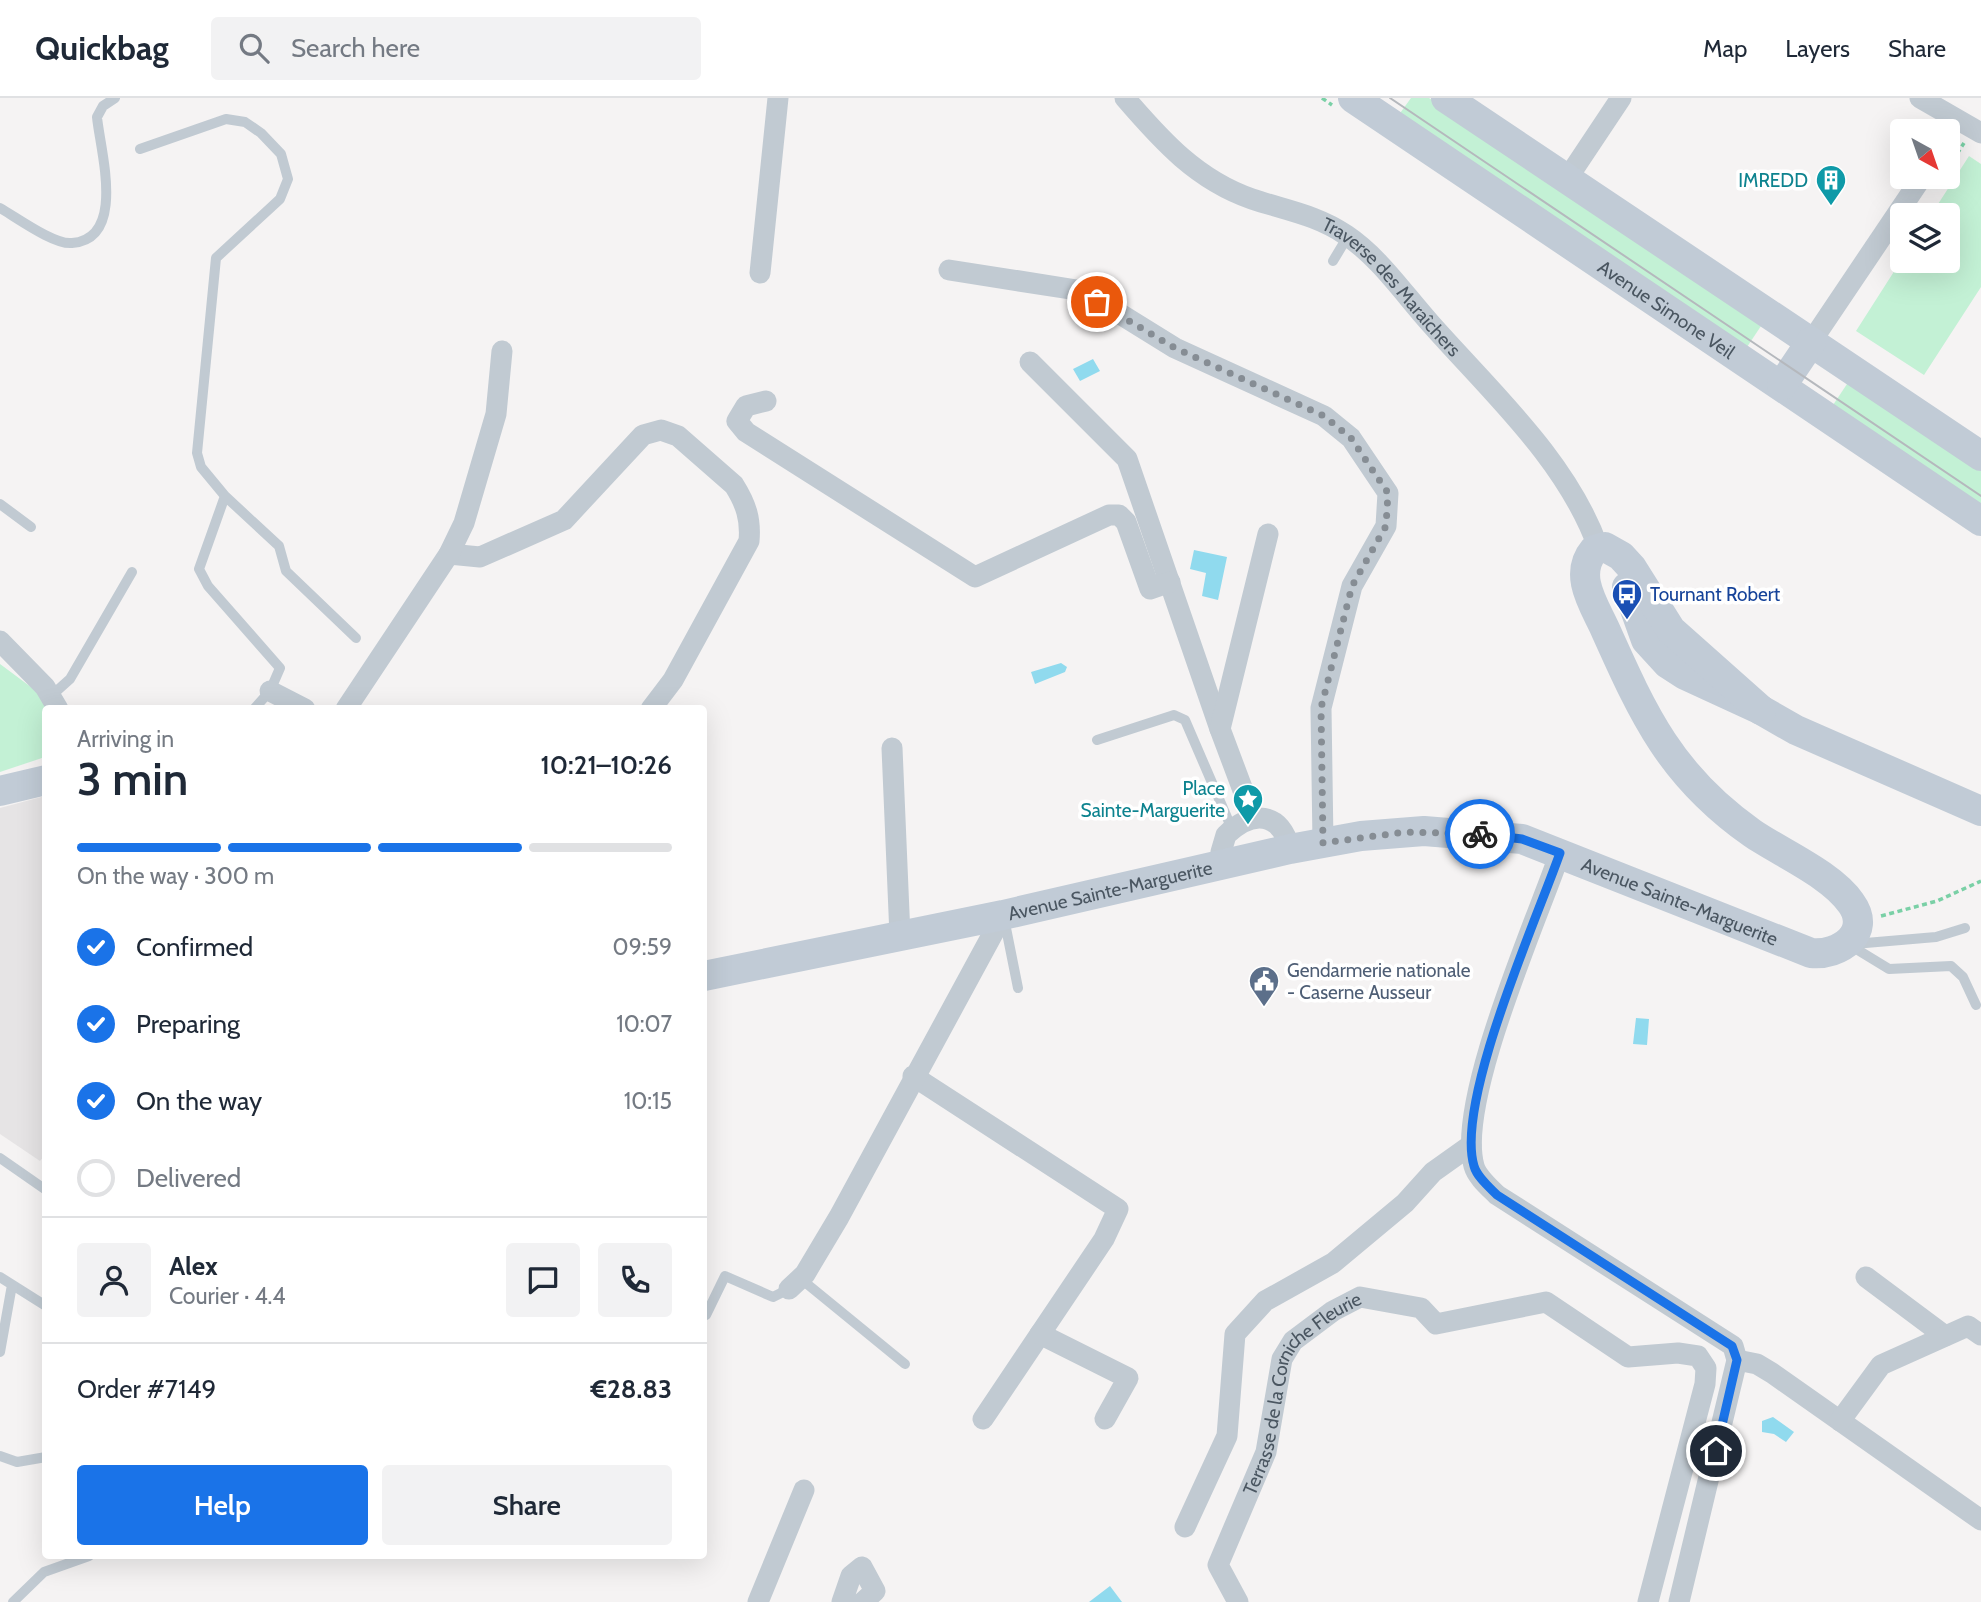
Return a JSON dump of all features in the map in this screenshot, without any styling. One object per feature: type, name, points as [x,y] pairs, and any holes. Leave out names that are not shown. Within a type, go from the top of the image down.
[{"type":"street","points":[[760,273],[778,98]]},
{"type":"street","name":"Traverse des Maraîchers","points":[[1125,98],[1161,139],[1202,175],[1226,188],[1326,223],[1348,236],[1368,253],[1547,458],[1606,549]]},
{"type":"street","name":"Avenue Simone Veil","points":[[1353,98],[1981,520]]},
{"type":"street","points":[[1447,98],[1981,456]]},
{"type":"street","points":[[1567,179],[1621,98]]},
{"type":"street","points":[[1920,98],[1965,128]]},
{"type":"street","points":[[1782,386],[1914,189]]},
{"type":"street","points":[[949,270],[1083,291],[1175,348],[1324,416],[1351,438],[1388,493],[1386,526],[1352,586],[1321,708],[1323,843]]},
{"type":"street","points":[[349,705],[449,554],[464,523],[496,414],[502,351]]},
{"type":"street","points":[[1030,362],[1127,459],[1253,817]]},
{"type":"street","points":[[766,401],[746,406],[737,421],[746,432],[975,577],[1110,515],[1119,514],[1126,522],[1150,589],[1170,582]]},
{"type":"street","points":[[449,554],[480,557],[565,520],[643,435],[661,430],[678,436],[734,485],[746,506],[749,541],[673,680],[654,705]]},
{"type":"street","points":[[1220,729],[1268,534]]},
{"type":"street","points":[[1853,933],[1856,911],[1843,893],[1752,833],[1709,799],[1688,779],[1668,752],[1626,676],[1586,586],[1584,576],[1588,561],[1606,549],[1646,640],[1668,664],[1692,666],[1796,730],[1981,811]]},
{"type":"street","points":[[0,641],[55,702]]},
{"type":"street","points":[[270,691],[297,705]]},
{"type":"street","points":[[892,748],[900,936]]},
{"type":"street","points":[[0,791],[42,781]]},
{"type":"street","points":[[1223,865],[1222,843],[1232,830],[1253,817],[1264,817],[1280,827],[1290,849]]},
{"type":"street","name":"Avenue Sainte-Marguerite","points":[[707,975],[1003,915],[1290,849],[1380,834],[1460,832],[1514,837],[1811,953],[1832,953],[1853,933]]},
{"type":"street","points":[[1560,853],[1490,1046],[1471,1123],[1471,1145],[1475,1170],[1497,1195],[1721,1336],[1732,1346],[1737,1360],[1679,1602]]},
{"type":"street","points":[[795,1284],[839,1217],[913,1076],[1003,915]]},
{"type":"street","points":[[913,1076],[1118,1209],[1104,1239],[983,1419]]},
{"type":"street","points":[[1185,1527],[1227,1436],[1235,1334],[1265,1301],[1333,1263],[1405,1203],[1433,1172],[1471,1145]]},
{"type":"street","points":[[1866,1277],[1945,1336]]},
{"type":"street","name":"Terrasse de la Corniche Fleurie","points":[[1238,1602],[1218,1565],[1266,1452],[1282,1359],[1293,1341],[1333,1311],[1360,1297],[1421,1308],[1436,1324],[1546,1302],[1628,1357],[1678,1353],[1698,1356],[1706,1368],[1705,1384],[1648,1602]]},
{"type":"street","points":[[1840,1421],[1881,1365],[1968,1326],[1981,1335]]},
{"type":"street","points":[[1040,1334],[1128,1378],[1105,1419]]},
{"type":"street","points":[[1737,1360],[1757,1364],[1772,1373],[1981,1520]]},
{"type":"street","points":[[758,1602],[804,1490]]},
{"type":"street","points":[[842,1602],[851,1576],[862,1567],[875,1591],[863,1602]]},
{"type":"lane","points":[[0,208],[57,240],[73,243],[90,236],[101,225],[107,212],[97,117],[103,106],[115,98]]},
{"type":"lane","points":[[140,149],[226,119],[245,122],[261,133],[281,154],[288,179],[280,199],[216,258],[197,453],[201,467],[225,496],[279,546],[286,571],[356,638]]},
{"type":"lane","points":[[1333,261],[1348,236]]},
{"type":"lane","points":[[225,496],[199,569],[208,586],[279,668],[270,691],[258,705]]},
{"type":"lane","points":[[0,504],[31,527]]},
{"type":"lane","points":[[55,702],[132,572]]},
{"type":"lane","points":[[1097,740],[1174,715],[1185,720],[1232,830]]},
{"type":"lane","points":[[1003,915],[1018,988]]},
{"type":"lane","points":[[1853,933],[1937,937],[1965,928]]},
{"type":"lane","points":[[1853,933],[1889,969],[1951,966],[1963,977],[1976,1005]]},
{"type":"lane","points":[[0,1158],[42,1187]]},
{"type":"lane","points":[[707,1313],[725,1276],[773,1297],[795,1284],[905,1364]]},
{"type":"lane","points":[[0,1277],[42,1304]]},
{"type":"lane","points":[[0,1352],[12,1286]]},
{"type":"lane","points":[[0,1456],[18,1462],[42,1458]]},
{"type":"lane","points":[[13,1602],[44,1572],[81,1559]]},
{"type":"path","points":[[1960,150],[1964,144],[1965,128]]},
{"type":"path","points":[[1853,933],[1981,881]]},
{"type":"shaded area","points":[[42,797],[40,1161],[0,1134],[0,808]]},
{"type":"green space","points":[[1411,98],[1429,98],[1763,323],[1745,350],[1398,116]]},
{"type":"green space","points":[[1969,156],[1981,164],[1981,287],[1924,375],[1856,331],[1893,273],[1960,273],[1960,203],[1939,203],[1948,189],[1960,189],[1960,170]]},
{"type":"green space","points":[[1849,381],[1981,469],[1981,509],[1831,408]]},
{"type":"green space","points":[[0,664],[39,693],[46,705],[42,705],[42,758],[0,772]]},
{"type":"water","points":[[1093,359],[1100,371],[1080,381],[1073,369]]},
{"type":"water","points":[[1194,550],[1227,557],[1218,600],[1202,596],[1206,573],[1190,569]]},
{"type":"water","points":[[1061,663],[1067,667],[1065,672],[1035,684],[1031,672]]},
{"type":"water","points":[[1636,1018],[1649,1019],[1647,1045],[1633,1044]]},
{"type":"water","points":[[1773,1417],[1794,1432],[1786,1442],[1774,1434],[1762,1432],[1762,1421]]},
{"type":"water","points":[[1110,1586],[1122,1602],[1089,1602]]},
{"type":"tram line","points":[[1390,98],[1981,496]]},
{"type":"way so far","points":[[1097,302],[1175,348],[1324,416],[1351,438],[1388,493],[1386,526],[1352,586],[1321,708],[1323,843],[1405,832],[1480,834]]},
{"type":"place","name":"IMREDD","points":[[1831,207]]},
{"type":"place","name":"Tournant Robert","points":[[1627,621]]},
{"type":"place","name":"Place Sainte-Marguerite","points":[[1248,826]]},
{"type":"place","name":"Gendarmerie nationale - Caserne Ausseur","points":[[1264,1008]]},
{"type":"route","points":[[1480,834],[1514,837],[1560,853],[1490,1046],[1471,1123],[1472,1160],[1475,1170],[1497,1195],[1721,1336],[1732,1346],[1737,1360],[1716,1451]]}]
